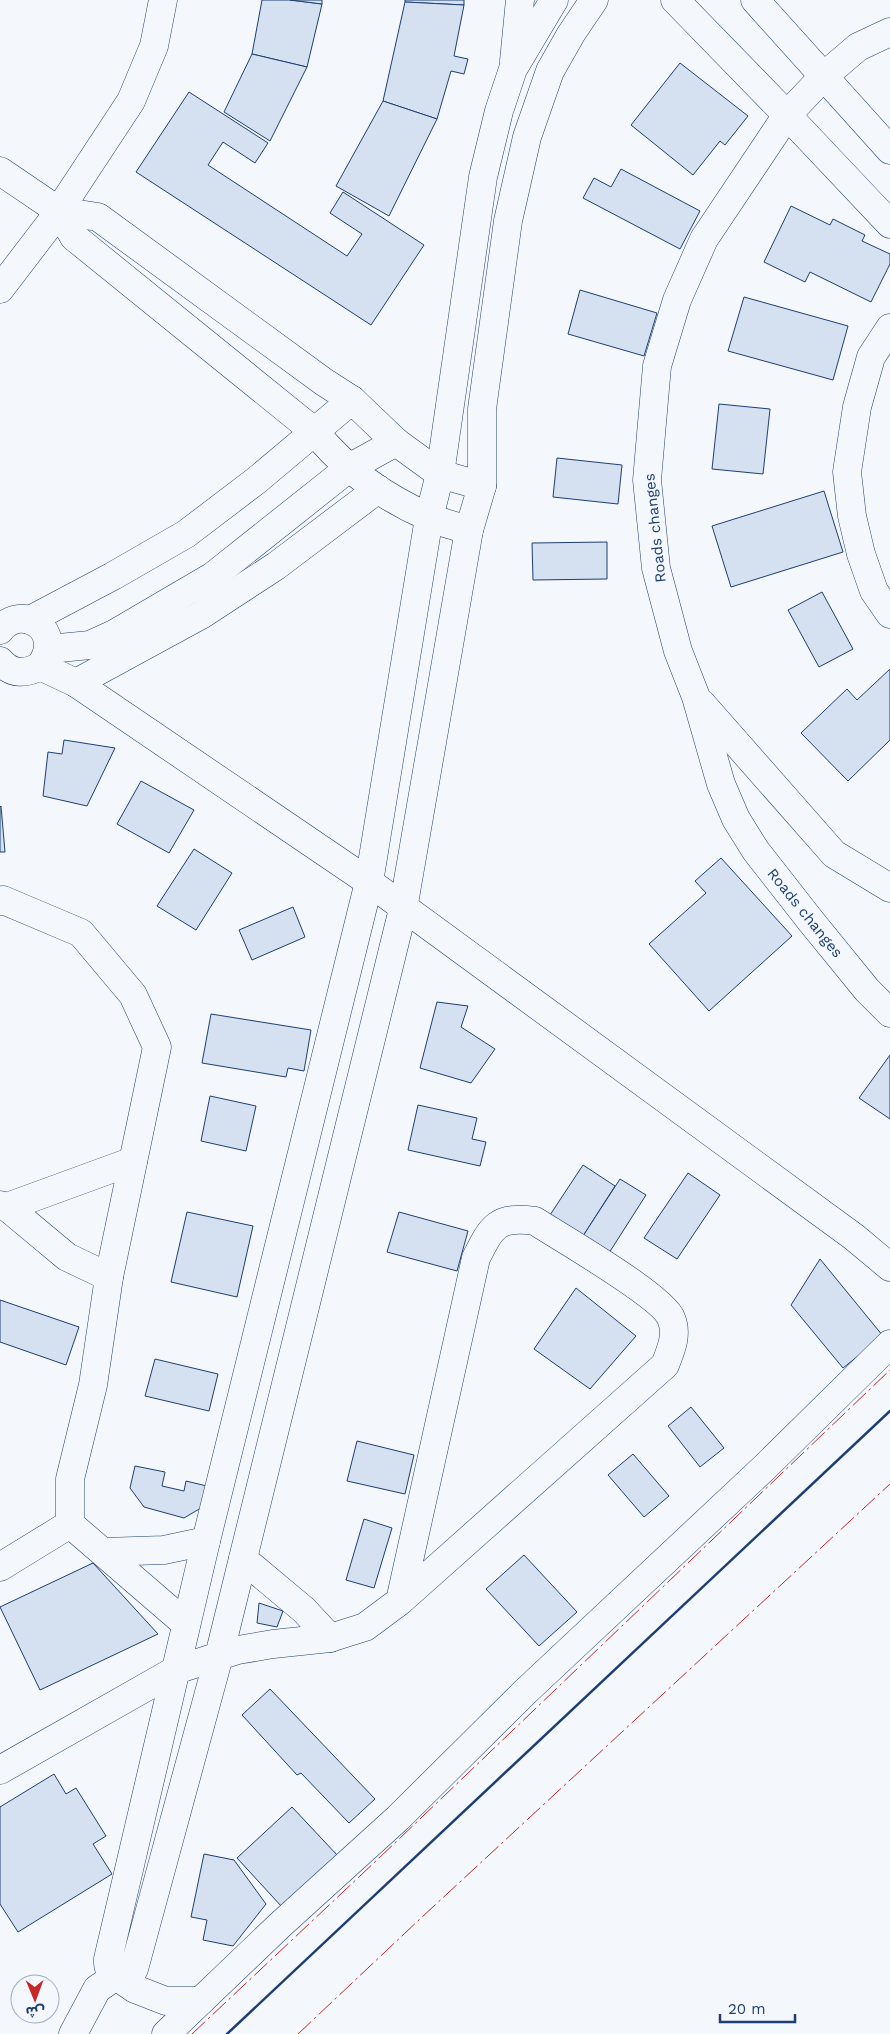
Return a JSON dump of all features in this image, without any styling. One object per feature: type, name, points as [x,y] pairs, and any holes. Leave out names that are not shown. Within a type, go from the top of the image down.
[{"type":"street","points":[[0,289],[59,211],[132,101],[154,46],[162,0]]},
{"type":"street","points":[[513,69],[520,0]]},
{"type":"street","points":[[200,2001],[166,2001],[147,1994],[116,1976],[109,1969],[108,1959],[206,1541],[369,882],[429,518],[440,474],[483,178],[499,111],[513,69],[554,0]]},
{"type":"street","points":[[73,2034],[97,1989],[116,1976],[126,1977],[134,1969],[219,1656],[403,909],[469,530],[482,486],[482,409],[508,221],[527,137],[550,71],[571,34],[594,0]]},
{"type":"street","points":[[675,0],[788,115],[890,224]]},
{"type":"street","points":[[755,0],[890,150]]},
{"type":"street","name":"Roads changes","points":[[890,32],[858,47],[824,76],[788,115],[704,239],[676,300],[657,366],[647,480],[656,568],[678,651],[696,697],[722,784],[736,819],[756,852],[861,983],[890,1012]]},
{"type":"street","points":[[0,171],[59,211],[98,217],[324,382],[352,400],[396,442],[440,474],[482,486]]},
{"type":"street","points":[[59,211],[74,237],[315,432],[349,468],[378,489],[429,518],[469,530]]},
{"type":"street","points":[[890,328],[871,357],[857,407],[847,472],[852,516],[861,554],[874,592],[890,614]]},
{"type":"street","points":[[30,620],[113,576],[186,534],[257,480],[352,400]]},
{"type":"street","points":[[5,669],[23,673],[45,658],[90,645],[114,634],[213,576],[349,468],[396,442]]},
{"type":"street","points":[[76,683],[201,615],[276,566],[378,489]]},
{"type":"street","points":[[1,627],[21,619],[39,624],[45,631],[48,640],[45,658]]},
{"type":"street","points":[[45,658],[76,683],[369,882],[403,909],[854,1238],[890,1267]]},
{"type":"street","points":[[696,697],[834,854],[890,888]]},
{"type":"street","points":[[0,901],[3,900],[81,933],[133,996],[157,1047],[109,1277],[93,1385],[70,1479],[70,1524]]},
{"type":"street","points":[[3,1206],[133,1161]]},
{"type":"street","points":[[3,1206],[67,1257],[109,1277]]},
{"type":"street","points":[[0,1770],[176,1670],[238,1650],[330,1638],[365,1627],[400,1601],[665,1365],[675,1341],[671,1317],[647,1293],[535,1221],[514,1219],[497,1224],[484,1241],[476,1258],[400,1601]]},
{"type":"street","points":[[166,2034],[280,1925],[398,1818],[525,1692],[764,1467],[890,1344]]},
{"type":"street","points":[[70,1524],[186,1624]]},
{"type":"street","points":[[0,1566],[70,1524]]},
{"type":"street","points":[[104,1552],[164,1550],[206,1541]]},
{"type":"street","points":[[243,1559],[304,1610],[330,1638]]},
{"type":"building","points":[[262,0],[290,0],[322,4],[307,67],[252,54]]},
{"type":"building","points":[[290,0],[322,0],[322,4]]},
{"type":"building","points":[[405,0],[464,0],[464,5],[405,2]]},
{"type":"building","points":[[405,2],[464,5],[454,56],[468,59],[464,74],[451,71],[437,119],[383,101]]},
{"type":"building","points":[[252,54],[307,67],[270,141],[224,112]]},
{"type":"building","points":[[680,63],[748,116],[725,145],[720,141],[693,175],[631,125]]},
{"type":"building","points":[[189,92],[268,143],[255,163],[223,142],[208,165],[347,256],[362,234],[330,213],[343,192],[424,245],[371,325],[136,172]]},
{"type":"building","points":[[383,101],[437,119],[389,216],[336,186]]},
{"type":"building","points":[[621,169],[700,211],[680,249],[583,198],[594,178],[611,187]]},
{"type":"building","points":[[791,206],[830,225],[833,219],[865,235],[862,241],[890,254],[890,264],[871,302],[810,272],[805,282],[764,262]]},
{"type":"building","points":[[580,290],[657,313],[644,356],[568,334]]},
{"type":"building","points":[[744,297],[848,326],[833,380],[728,351]]},
{"type":"building","points":[[719,404],[770,409],[763,474],[712,469]]},
{"type":"building","points":[[557,458],[622,465],[618,504],[553,497]]},
{"type":"building","points":[[824,491],[843,552],[731,587],[712,526]]},
{"type":"building","points":[[607,542],[607,579],[533,580],[532,543]]},
{"type":"building","points":[[822,592],[853,649],[819,667],[788,610]]},
{"type":"building","points":[[890,669],[890,740],[848,781],[801,733],[847,689],[857,700]]},
{"type":"building","points":[[64,740],[115,748],[87,806],[43,796],[48,752],[62,754]]},
{"type":"building","points":[[141,781],[194,810],[169,853],[117,824]]},
{"type":"building","points":[[1,806],[5,852],[0,852]]},
{"type":"building","points":[[194,849],[232,873],[196,930],[157,906]]},
{"type":"building","points":[[721,858],[792,936],[709,1011],[649,944],[706,893],[695,881]]},
{"type":"building","points":[[293,907],[305,937],[252,960],[239,930]]},
{"type":"building","points":[[437,1002],[468,1006],[461,1027],[495,1049],[471,1083],[420,1068]]},
{"type":"building","points":[[211,1014],[311,1030],[304,1071],[288,1068],[286,1077],[202,1063]]},
{"type":"building","points":[[890,1055],[890,1119],[859,1098]]},
{"type":"building","points":[[210,1096],[256,1106],[246,1151],[201,1141]]},
{"type":"building","points":[[418,1105],[477,1118],[472,1139],[486,1142],[480,1166],[408,1150]]},
{"type":"building","points":[[583,1165],[615,1186],[583,1236],[550,1215]]},
{"type":"building","points":[[688,1173],[720,1195],[677,1259],[644,1238]]},
{"type":"building","points":[[620,1179],[646,1195],[609,1253],[583,1236]]},
{"type":"building","points":[[187,1212],[253,1226],[237,1297],[171,1282]]},
{"type":"building","points":[[399,1212],[468,1231],[457,1271],[387,1252]]},
{"type":"building","points":[[820,1259],[883,1336],[843,1368],[791,1305]]},
{"type":"building","points":[[576,1288],[636,1336],[590,1389],[534,1349]]},
{"type":"building","points":[[0,1300],[79,1327],[66,1365],[0,1342]]},
{"type":"building","points":[[155,1359],[218,1374],[209,1411],[145,1396]]},
{"type":"building","points":[[691,1407],[724,1448],[700,1467],[668,1426]]},
{"type":"building","points":[[357,1441],[414,1455],[405,1494],[347,1481]]},
{"type":"building","points":[[633,1454],[669,1496],[644,1517],[608,1475]]},
{"type":"building","points":[[135,1466],[165,1472],[162,1486],[184,1491],[186,1481],[211,1487],[206,1505],[184,1518],[144,1507],[130,1488]]},
{"type":"building","points":[[364,1519],[392,1528],[374,1588],[346,1580]]},
{"type":"building","points":[[524,1555],[577,1612],[539,1646],[486,1589]]},
{"type":"building","points":[[93,1563],[158,1634],[40,1690],[0,1607]]},
{"type":"building","points":[[259,1603],[283,1611],[277,1627],[257,1623]]},
{"type":"building","points":[[270,1689],[375,1799],[349,1823],[301,1773],[297,1775],[242,1715]]},
{"type":"building","points":[[54,1774],[66,1794],[76,1788],[106,1836],[93,1844],[112,1874],[18,1932],[0,1904],[0,1807]]},
{"type":"building","points":[[292,1807],[338,1856],[282,1907],[237,1858]]},
{"type":"building","points":[[204,1854],[234,1860],[266,1904],[233,1946],[203,1940],[207,1920],[191,1917]]},
{"type":"wall","points":[[227,2034],[890,1411]]},
{"type":"power","points":[[192,2034],[890,1370]]},
{"type":"power","points":[[298,2034],[890,1484]]}]
